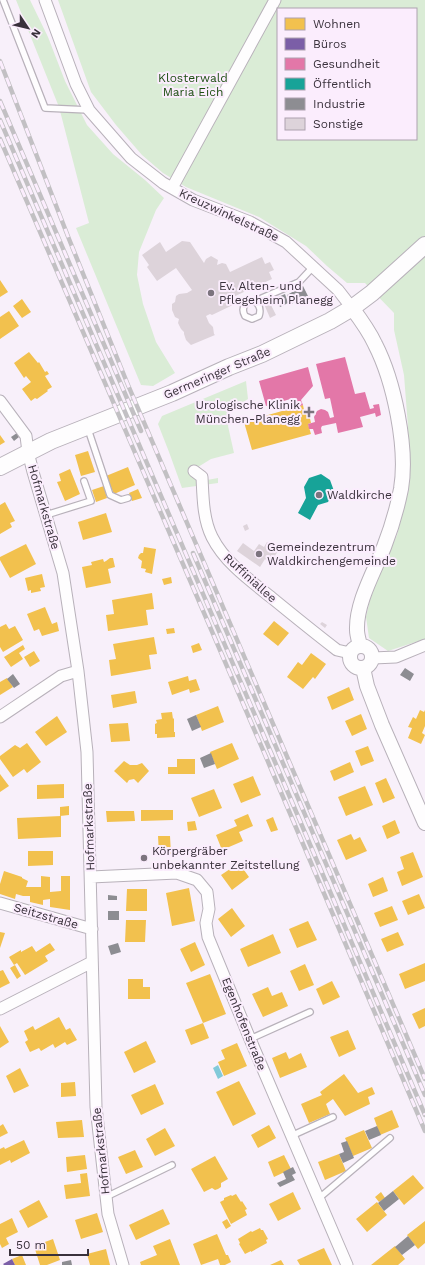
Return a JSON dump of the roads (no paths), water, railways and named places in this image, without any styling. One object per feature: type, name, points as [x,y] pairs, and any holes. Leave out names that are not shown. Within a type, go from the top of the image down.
[{"type":"main road","name":"Germeringer Straße","points":[[0,467],[52,441],[172,393],[262,354],[326,323],[352,308],[372,293],[421,249]]},
{"type":"street","name":"Kreuzwinkelstraße","points":[[45,0],[76,84],[89,110],[131,158],[163,183],[193,200],[250,222],[286,242],[338,290],[364,324],[373,339],[387,372],[401,436],[401,488],[395,515],[384,546],[363,595],[356,631],[355,649]]},
{"type":"street","points":[[172,188],[274,0]]},
{"type":"street","name":"Hofmarkstraße","points":[[0,401],[26,436],[28,452],[63,574],[78,671],[87,752],[96,1106],[108,1214],[123,1265]]},
{"type":"street","name":"Ruffiniallee","points":[[194,471],[202,477],[204,512],[212,537],[221,552],[231,564],[337,650],[355,649],[367,646],[370,648],[373,658]]},
{"type":"street","points":[[355,649],[350,658],[351,662],[354,666],[363,668],[370,665],[373,658],[396,657],[425,645]]},
{"type":"street","points":[[363,668],[382,725],[425,823]]},
{"type":"street","points":[[0,717],[61,676],[78,671]]},
{"type":"street","name":"Egenhofenstraße","points":[[91,877],[177,873],[197,880],[207,892],[209,908],[206,923],[208,937],[291,1136],[347,1265]]},
{"type":"street","name":"Seitzstraße","points":[[0,903],[92,929]]},
{"type":"street","points":[[0,1009],[92,962]]},
{"type":"lane","points":[[3,0],[45,108],[89,110]]},
{"type":"lane","points":[[257,303],[262,298],[299,282],[313,266]]},
{"type":"lane","points":[[87,427],[110,495],[120,500],[128,498]]},
{"type":"lane","points":[[46,515],[91,501],[84,481]]},
{"type":"lane","points":[[250,1039],[310,1012]]},
{"type":"lane","points":[[291,1136],[333,1117]]},
{"type":"lane","points":[[318,1199],[390,1138]]},
{"type":"lane","points":[[106,1197],[172,1165]]},
{"type":"water","points":[[218,1065],[223,1076],[218,1079],[213,1068]]},
{"type":"railway","points":[[0,61],[69,239],[128,385],[425,1079]]},
{"type":"railway","points":[[0,101],[141,431]]},
{"type":"railway","points":[[0,120],[425,1115]]},
{"type":"railway","points":[[0,139],[425,1131]]},
{"type":"railway","points":[[193,553],[425,1095]]},
{"type":"place","name":"Ev. Alten- und Pflegeheim Planegg","points":[[211,293]]},
{"type":"place","name":"Urologische Klinik München-Planegg","points":[[309,412]]},
{"type":"place","name":"Waldkirche","points":[[319,495]]},
{"type":"place","name":"Gemeindezentrum Waldkirchengemeinde","points":[[259,554]]},
{"type":"place","name":"Körpergräber unbekannter Zeitstellung","points":[[144,858]]},
{"type":"park label","name":"Klosterwald Maria Eich","points":[[193,85]]}]
